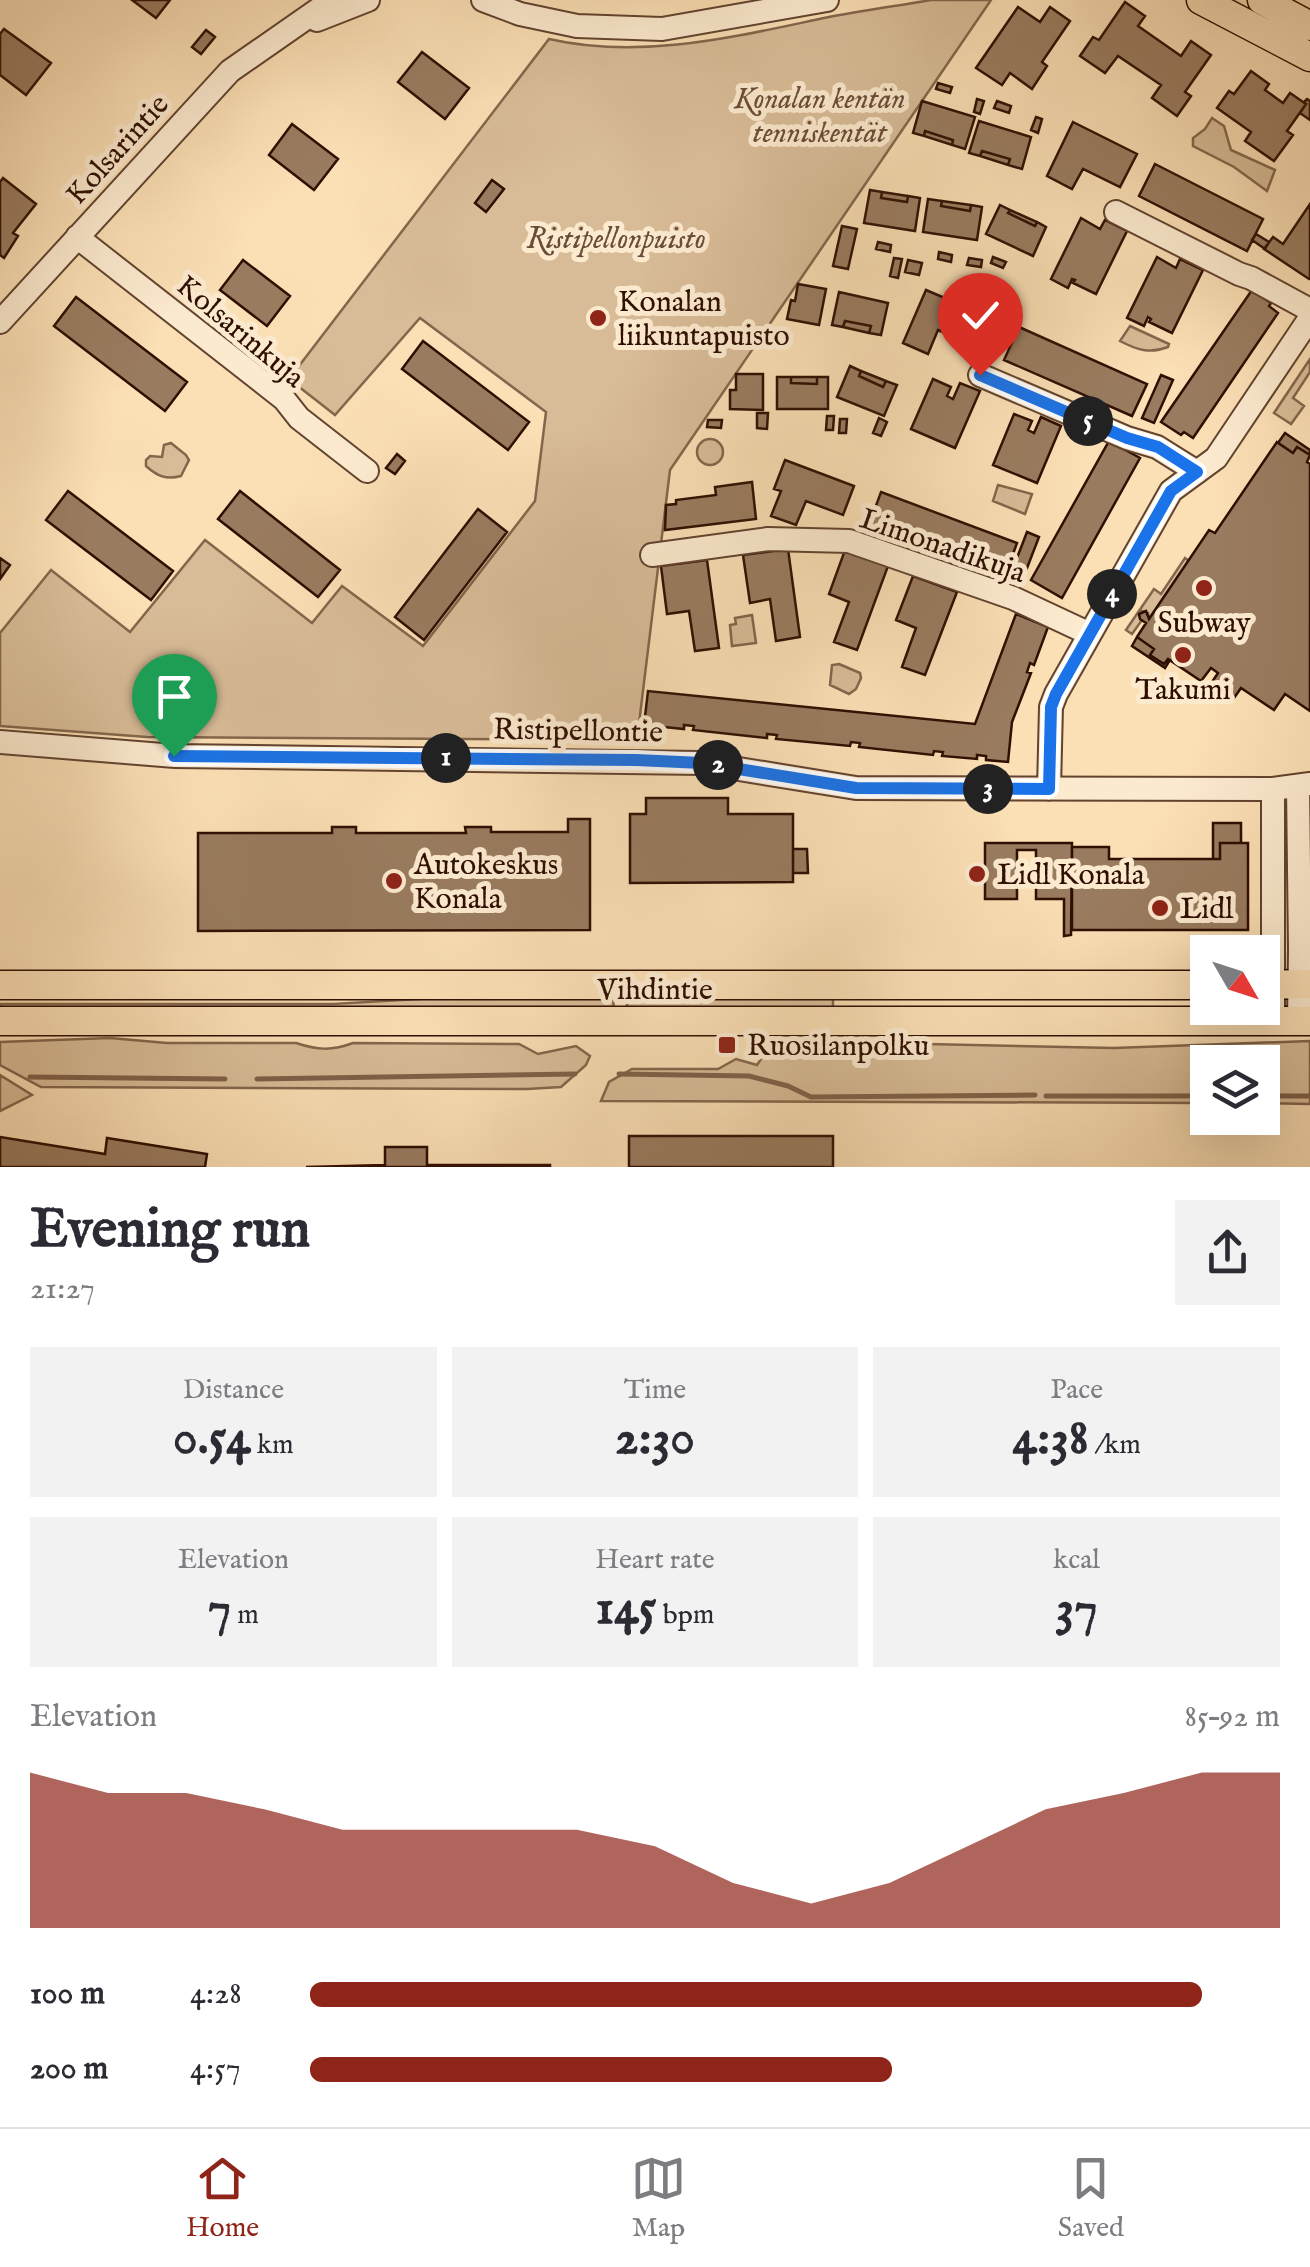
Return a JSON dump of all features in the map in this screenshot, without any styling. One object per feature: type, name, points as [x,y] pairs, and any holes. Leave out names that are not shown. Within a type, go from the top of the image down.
[{"type":"main road","points":[[1201,0],[1301,26]]},
{"type":"main road","points":[[1262,0],[1301,26],[1310,57]]},
{"type":"main road","name":"Vihdintie","points":[[0,985],[1190,984]]},
{"type":"main road","name":"Vihdintie","points":[[0,1021],[1294,1021]]},
{"type":"street","name":"Kolsarintie","points":[[0,322],[230,71],[332,0]]},
{"type":"street","name":"Kolsarintie","points":[[290,31],[368,0]]},
{"type":"street","points":[[483,0],[520,14],[577,26],[662,29],[827,0]]},
{"type":"street","points":[[1049,789],[1051,707],[1090,634],[1171,491],[1216,458],[1310,314],[1251,278],[1116,212]]},
{"type":"street","name":"Kolsarinkuja","points":[[77,237],[284,400],[299,418],[367,472]]},
{"type":"street","points":[[980,375],[1127,438],[1158,447],[1197,472]]},
{"type":"street","name":"Limonadikuja","points":[[652,555],[768,539],[849,541],[1013,598],[1090,634]]},
{"type":"street","name":"Ristipellontie","points":[[0,742],[174,756],[702,763],[856,788],[1273,789],[1304,785],[1286,984]]},
{"type":"street","name":"Ristipellontie","points":[[1273,789],[1286,984],[1294,1021]]},
{"type":"green space","name":"Ristipellonpuisto","points":[[931,0],[991,0],[670,470],[637,740],[147,737],[0,726],[0,633],[51,570],[130,632],[205,540],[312,623],[342,586],[423,646],[535,501],[546,412],[420,318],[335,415],[289,379],[549,39],[618,47],[687,44]]},
{"type":"green space","points":[[1212,118],[1224,126],[1231,150],[1275,170],[1267,191],[1234,167],[1193,146],[1193,138]]},
{"type":"green space","points":[[1130,326],[1169,344],[1168,347],[1144,350],[1120,341]]},
{"type":"green space","points":[[1310,359],[1310,372],[1293,398],[1304,406],[1291,424],[1274,413]]},
{"type":"green space","points":[[710,439],[719,443],[723,452],[719,461],[710,465],[701,461],[697,452],[701,443]]},
{"type":"green space","points":[[171,443],[189,460],[181,476],[158,475],[146,466],[146,460],[150,456],[162,457],[164,445]]},
{"type":"green space","points":[[998,485],[1032,494],[1025,514],[993,501]]},
{"type":"green space","points":[[1185,558],[1189,561],[1149,619],[1148,613],[1142,611],[1142,620],[1132,634],[1126,630],[1154,589],[1161,594]]},
{"type":"green space","points":[[752,615],[756,643],[732,646],[730,625],[736,624],[735,618]]},
{"type":"green space","points":[[832,665],[860,673],[856,689],[849,694],[830,685]]},
{"type":"green space","points":[[833,997],[833,1008],[627,1008],[627,998]]},
{"type":"green space","points":[[436,998],[613,998],[614,1010],[0,1009],[0,1004],[333,1004]]},
{"type":"green space","points":[[110,1038],[167,1043],[296,1043],[324,1049],[353,1043],[519,1044],[538,1054],[576,1046],[590,1056],[586,1065],[561,1087],[527,1089],[41,1087],[0,1065],[0,1042]]},
{"type":"green space","points":[[791,1041],[1114,1048],[1190,1045],[1190,1103],[601,1101],[609,1082],[632,1069],[718,1069],[736,1059],[757,1065],[771,1044]]},
{"type":"green space","points":[[1310,1041],[1310,1104],[1280,1103],[1280,1045],[1198,1045]]},
{"type":"green space","points":[[0,1075],[32,1095],[0,1111]]},
{"type":"building","points":[[132,0],[170,0],[156,18]]},
{"type":"building","points":[[1125,2],[1145,16],[1138,26],[1181,56],[1191,41],[1211,55],[1185,92],[1191,96],[1177,116],[1152,98],[1161,85],[1118,56],[1105,73],[1080,56],[1093,37],[1099,40]]},
{"type":"building","points":[[1018,7],[1040,22],[1050,7],[1070,21],[1042,62],[1047,66],[1032,89],[1010,73],[1002,85],[976,68]]},
{"type":"building","points":[[4,29],[51,63],[26,95],[0,75],[0,34]]},
{"type":"building","points":[[206,30],[215,37],[201,54],[192,47]]},
{"type":"building","points":[[422,52],[469,88],[445,119],[398,82]]},
{"type":"building","points":[[1251,71],[1269,84],[1265,90],[1283,103],[1290,93],[1306,104],[1287,131],[1293,135],[1274,161],[1245,141],[1251,132],[1217,108],[1229,91],[1234,94]]},
{"type":"building","points":[[938,83],[952,87],[950,93],[936,89]]},
{"type":"building","points":[[977,99],[984,101],[980,114],[974,112]]},
{"type":"building","points":[[1307,99],[1310,101],[1310,120],[1300,113]]},
{"type":"building","points":[[922,101],[975,117],[965,149],[952,145],[953,140],[925,131],[924,136],[913,133]]},
{"type":"building","points":[[997,101],[1011,106],[1009,113],[994,108]]},
{"type":"building","points":[[1036,117],[1042,119],[1038,133],[1031,130]]},
{"type":"building","points":[[979,121],[1031,137],[1022,169],[1008,165],[1010,159],[982,151],[980,156],[969,153]]},
{"type":"building","points":[[1073,122],[1137,154],[1120,187],[1083,169],[1072,189],[1047,176]]},
{"type":"building","points":[[292,124],[338,159],[314,190],[269,155]]},
{"type":"building","points":[[925,131],[953,140],[952,145],[924,136]]},
{"type":"building","points":[[982,151],[1010,159],[1008,165],[980,156]]},
{"type":"building","points":[[1155,164],[1263,219],[1247,251],[1139,196]]},
{"type":"building","points":[[3,178],[36,204],[13,233],[18,236],[4,258],[0,255]]},
{"type":"building","points":[[492,180],[504,189],[486,212],[475,203]]},
{"type":"building","points":[[870,190],[882,192],[881,198],[907,202],[908,196],[920,198],[915,231],[864,223]]},
{"type":"building","points":[[882,192],[908,196],[907,202],[881,198]]},
{"type":"building","points":[[928,199],[942,201],[941,206],[970,211],[971,205],[982,207],[977,240],[923,232]]},
{"type":"building","points":[[942,201],[971,205],[970,211],[941,206]]},
{"type":"building","points":[[1310,204],[1309,279],[1264,249],[1273,237],[1283,244]]},
{"type":"building","points":[[1000,205],[1035,226],[1037,222],[1046,227],[1033,256],[986,234]]},
{"type":"building","points":[[1010,210],[1037,222],[1035,226],[1008,213]]},
{"type":"building","points":[[1081,218],[1100,229],[1105,220],[1127,231],[1096,294],[1072,279],[1068,288],[1051,279]]},
{"type":"building","points":[[842,226],[857,229],[848,269],[833,266]]},
{"type":"building","points":[[1256,234],[1269,242],[1265,249],[1252,240]]},
{"type":"building","points":[[878,242],[891,245],[890,252],[876,249]]},
{"type":"building","points":[[939,252],[952,255],[951,262],[938,259]]},
{"type":"building","points":[[993,257],[1006,262],[1003,268],[991,263]]},
{"type":"building","points":[[1157,257],[1176,268],[1180,259],[1203,270],[1172,333],[1149,322],[1148,317],[1144,326],[1127,318]]},
{"type":"building","points":[[894,258],[902,259],[898,278],[890,276]]},
{"type":"building","points":[[969,258],[982,260],[981,267],[967,265]]},
{"type":"building","points":[[243,260],[290,296],[267,326],[220,290]]},
{"type":"building","points":[[908,260],[922,263],[919,275],[905,272]]},
{"type":"building","points":[[798,284],[826,289],[819,325],[787,319]]},
{"type":"building","points":[[926,290],[996,320],[983,350],[938,330],[928,354],[903,343]]},
{"type":"building","points":[[1252,290],[1278,313],[1193,438],[1184,432],[1181,435],[1161,422]]},
{"type":"building","points":[[839,292],[888,303],[881,335],[869,333],[871,326],[845,321],[843,327],[832,325]]},
{"type":"building","points":[[76,297],[187,382],[165,411],[54,326]]},
{"type":"building","points":[[845,321],[871,326],[869,333],[843,327]]},
{"type":"building","points":[[1019,327],[1147,384],[1132,416],[1004,360]]},
{"type":"building","points":[[423,341],[529,422],[508,450],[402,369]]},
{"type":"building","points":[[850,366],[861,371],[859,376],[883,387],[886,381],[897,385],[884,416],[837,397]]},
{"type":"building","points":[[861,371],[886,381],[883,387],[859,376]]},
{"type":"building","points":[[736,374],[763,374],[763,410],[730,409],[730,390],[736,390]]},
{"type":"building","points":[[1161,375],[1173,380],[1154,423],[1142,418]]},
{"type":"building","points":[[777,377],[791,377],[791,383],[817,384],[817,377],[828,377],[828,409],[777,409]]},
{"type":"building","points":[[791,377],[817,377],[817,384],[791,383]]},
{"type":"building","points":[[933,379],[951,387],[947,396],[953,399],[960,383],[980,391],[955,448],[911,429]]},
{"type":"building","points":[[757,413],[768,413],[767,429],[757,428]]},
{"type":"building","points":[[1014,414],[1032,421],[1028,430],[1034,433],[1041,417],[1061,426],[1037,483],[993,465]]},
{"type":"building","points":[[827,416],[834,416],[833,430],[826,430]]},
{"type":"building","points":[[879,418],[887,422],[881,436],[873,433]]},
{"type":"building","points":[[840,419],[847,419],[846,433],[839,433]]},
{"type":"building","points":[[708,420],[722,420],[721,428],[707,427]]},
{"type":"building","points":[[1285,433],[1310,450],[1310,455],[1297,447],[1293,453],[1278,443]]},
{"type":"building","points":[[1109,441],[1140,458],[1062,598],[1031,580]]},
{"type":"building","points":[[1277,442],[1293,453],[1297,447],[1310,455],[1310,711],[1285,694],[1274,710],[1241,688],[1234,698],[1212,682],[1218,673],[1211,668],[1201,681],[1168,659],[1164,664],[1150,655],[1154,649],[1137,637],[1146,623],[1139,614],[1146,611],[1149,619],[1209,530],[1215,533]]},
{"type":"building","points":[[397,454],[405,461],[395,474],[386,468]]},
{"type":"building","points":[[785,460],[854,486],[843,515],[806,501],[796,525],[771,516],[781,491],[774,489]]},
{"type":"building","points":[[752,482],[756,519],[665,530],[666,505],[716,495],[715,487]]},
{"type":"building","points":[[68,491],[173,571],[151,600],[46,520]]},
{"type":"building","points":[[240,491],[340,570],[318,597],[218,519]]},
{"type":"building","points":[[881,492],[1017,543],[1005,576],[869,525]]},
{"type":"building","points":[[478,509],[507,532],[424,640],[395,617]]},
{"type":"building","points":[[1027,532],[1039,537],[1022,581],[1010,576]]},
{"type":"building","points":[[788,549],[800,637],[776,641],[770,599],[750,603],[743,555]]},
{"type":"building","points":[[845,550],[888,566],[857,650],[834,642],[849,602],[829,594]]},
{"type":"building","points":[[0,558],[10,565],[0,579]]},
{"type":"building","points":[[707,560],[719,648],[695,651],[689,611],[667,614],[661,566]]},
{"type":"building","points":[[913,576],[957,592],[925,675],[902,667],[916,628],[896,620]]},
{"type":"building","points":[[1016,614],[1048,627],[1034,665],[1030,663],[1027,672],[1031,673],[1012,722],[1008,762],[977,755],[977,759],[942,756],[943,752],[934,751],[933,755],[859,747],[860,743],[851,742],[850,746],[776,739],[777,735],[767,734],[767,738],[693,730],[694,726],[684,725],[684,729],[644,725],[648,691],[975,724]]},
{"type":"building","points":[[1137,637],[1154,649],[1150,655],[1164,664],[1170,660],[1165,668],[1132,646]]},
{"type":"building","name":"Autokeskus Konala","points":[[646,798],[728,798],[728,814],[793,814],[793,882],[630,883],[630,814],[646,814]]},
{"type":"building","name":"Autokeskus Konala","points":[[568,819],[590,819],[590,930],[198,931],[198,833],[332,833],[332,827],[356,827],[356,833],[466,833],[465,827],[491,827],[491,832],[568,832]]},
{"type":"building","points":[[1213,823],[1241,823],[1241,843],[1220,843],[1220,859],[1213,859]]},
{"type":"building","points":[[985,843],[1072,843],[1071,935],[1064,936],[1064,899],[1036,899],[1036,850],[1017,850],[1017,899],[985,899]]},
{"type":"building","name":"Lidl","points":[[1220,843],[1248,843],[1248,930],[1072,930],[1072,847],[1109,847],[1109,859],[1220,859]]},
{"type":"building","points":[[793,849],[807,849],[808,873],[793,873]]},
{"type":"building","points":[[629,1136],[833,1136],[833,1167],[629,1167]]},
{"type":"building","points":[[0,1137],[105,1154],[107,1138],[207,1154],[205,1167],[0,1167]]},
{"type":"building","points":[[385,1147],[427,1147],[427,1165],[550,1167],[306,1167],[385,1165]]},
{"type":"waterway","points":[[257,1079],[575,1074]]},
{"type":"waterway","points":[[619,1074],[749,1076],[788,1086],[811,1097],[1035,1095]]},
{"type":"waterway","points":[[30,1077],[225,1079]]},
{"type":"waterway","points":[[1046,1096],[1190,1096]]},
{"type":"waterway","points":[[1280,1096],[1310,1096]]},
{"type":"place","name":"Konalan liikuntapuisto","points":[[598,318]]},
{"type":"place","name":"Subway","points":[[1204,588]]},
{"type":"place","name":"Takumi","points":[[1183,655]]},
{"type":"place","name":"Lidl Konala","points":[[977,874]]},
{"type":"place","name":"Autokeskus Konala","points":[[394,881]]},
{"type":"place","name":"Lidl","points":[[1160,908]]},
{"type":"place","name":"Ruosilanpolku","points":[[727,1045]]},
{"type":"route","points":[[174,756],[636,760],[702,763],[856,788],[1049,789],[1051,707],[1056,694],[1171,491],[1197,472],[1158,447],[1127,438],[980,375]]},
{"type":"park label","name":"Konalan kentän tenniskentät","points":[[820,115]]}]
